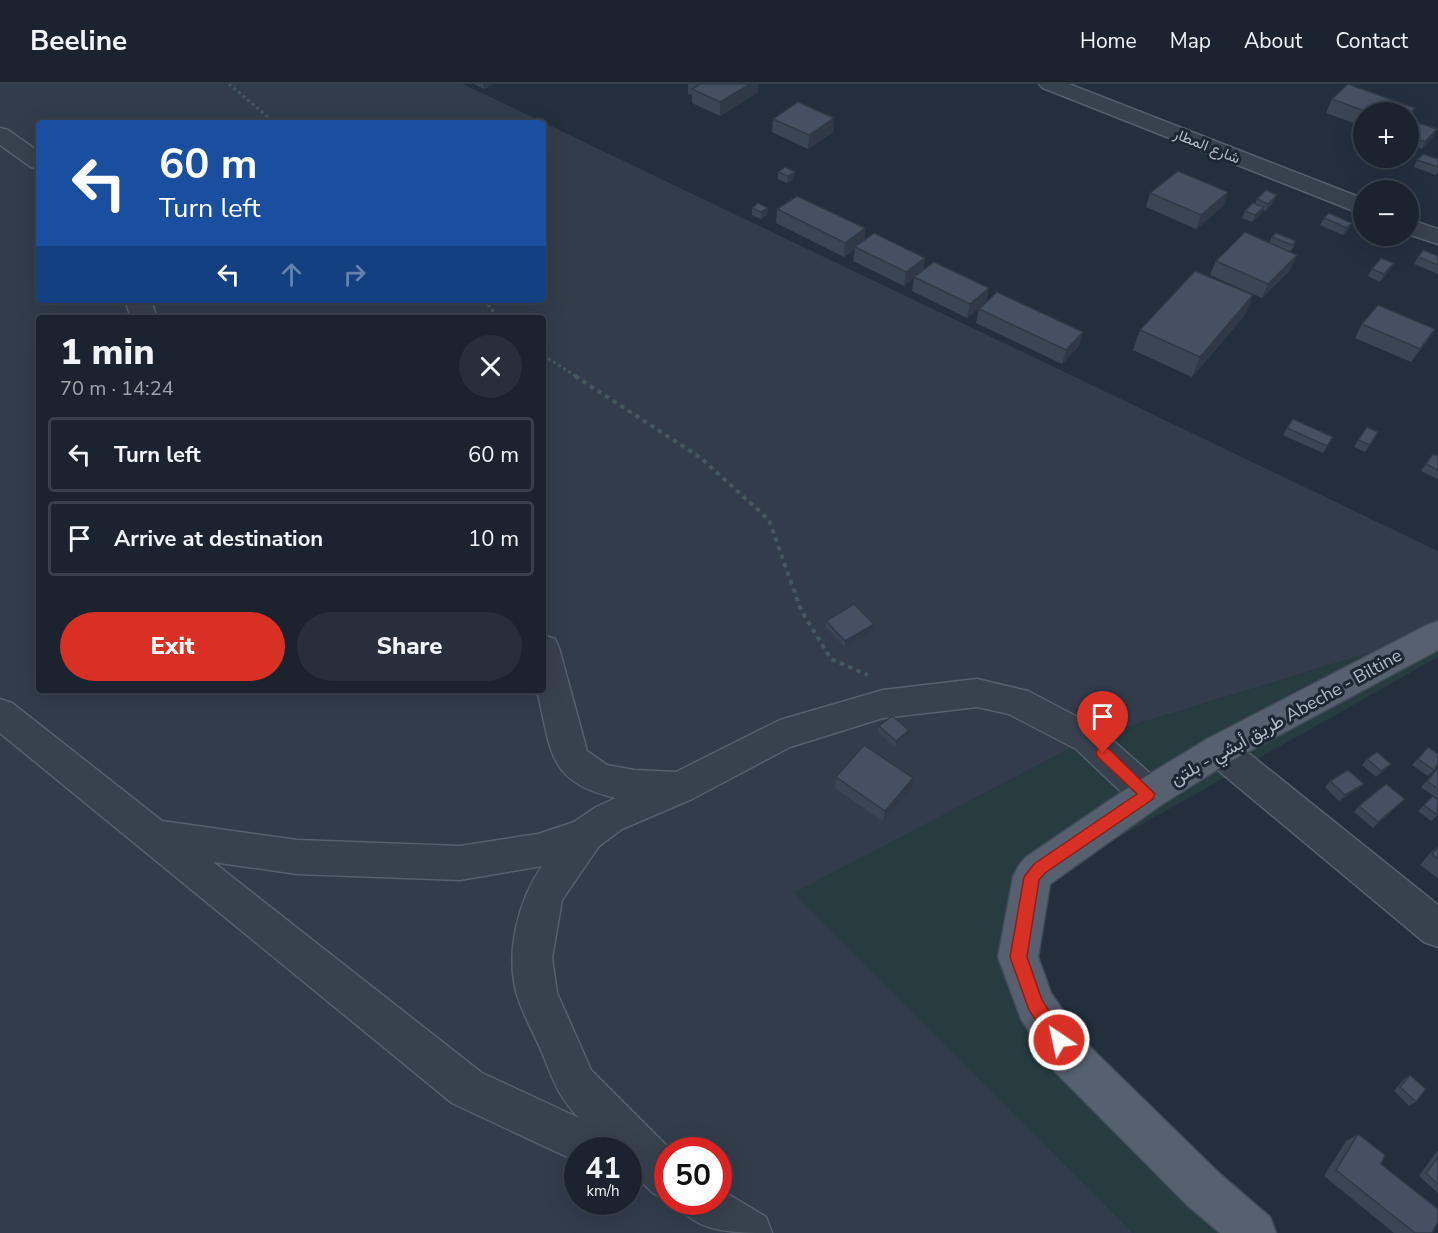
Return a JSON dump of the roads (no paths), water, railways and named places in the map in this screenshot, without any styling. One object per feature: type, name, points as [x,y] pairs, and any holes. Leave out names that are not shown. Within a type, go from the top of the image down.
[{"type":"main road","name":"طريق أبشي - بلتن Abeche - Biltine","points":[[1254,1233],[1204,1190],[1070,1058],[1035,1005],[1018,957],[1032,877],[1039,868],[1148,794],[1219,750],[1438,634]]},
{"type":"street","name":"شارع المطار","points":[[1050,84],[1254,155],[1353,185]]},
{"type":"street","name":"شارع المطار","points":[[1094,84],[1254,155],[1353,203]]},
{"type":"street","points":[[0,135],[36,160]]},
{"type":"street","points":[[1419,209],[1438,216]]},
{"type":"street","points":[[1419,230],[1438,237]]},
{"type":"street","points":[[546,660],[571,758],[577,766],[598,779],[679,788]]},
{"type":"street","points":[[151,836],[297,857],[460,863],[538,851],[586,834],[609,818],[679,788],[780,735],[883,704],[977,693],[1016,701],[1088,739],[1148,794]]},
{"type":"street","points":[[0,713],[466,1088],[572,1137]]},
{"type":"street","points":[[1219,750],[1438,929]]},
{"type":"street","points":[[586,834],[545,894],[532,958],[537,994],[576,1085],[654,1166]]},
{"type":"street","points":[[721,1215],[750,1233]]}]
